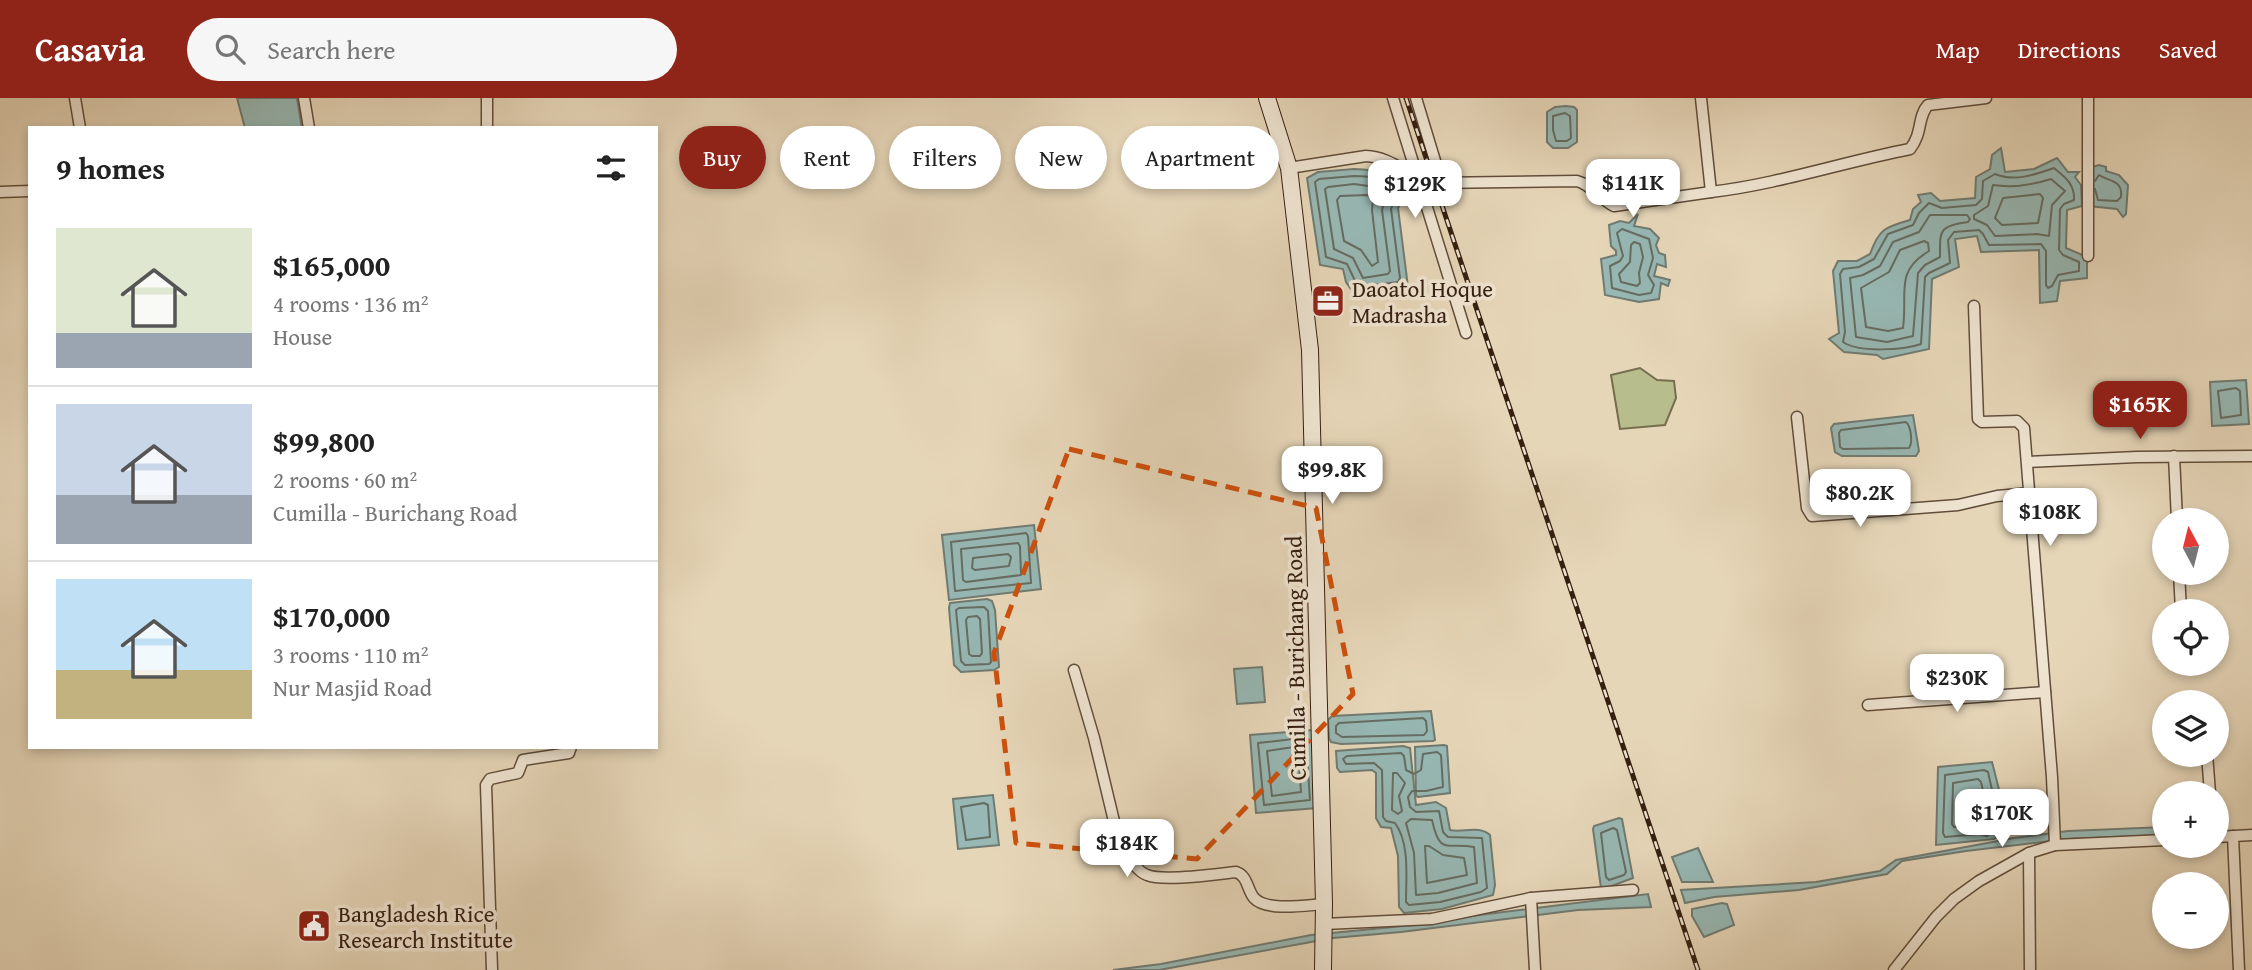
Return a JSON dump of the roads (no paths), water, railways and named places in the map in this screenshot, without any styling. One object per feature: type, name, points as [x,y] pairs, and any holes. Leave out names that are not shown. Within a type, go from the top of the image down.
[{"type":"main road","name":"Cumilla - Burichang Road","points":[[1267,98],[1289,168],[1310,350],[1324,904],[1323,970]]},
{"type":"street","points":[[75,98],[80,126]]},
{"type":"street","points":[[304,98],[309,126]]},
{"type":"street","points":[[486,98],[487,126]]},
{"type":"street","points":[[1393,98],[1466,333]]},
{"type":"street","points":[[1416,98],[1442,184]]},
{"type":"street","points":[[1701,98],[1711,192]]},
{"type":"street","points":[[1289,168],[1366,156],[1379,157],[1389,160],[1419,179],[1442,184],[1577,181],[1585,183],[1602,200],[1615,206],[1791,178],[1823,168],[1910,149],[1918,139],[1923,110],[1928,105],[1986,98]]},
{"type":"street","points":[[2088,98],[2088,256]]},
{"type":"street","points":[[0,192],[28,191]]},
{"type":"street","points":[[1974,306],[1978,419],[1982,422],[2015,421],[2021,423],[2024,428],[2055,845]]},
{"type":"street","points":[[1797,417],[1807,508],[1812,516],[1958,505],[1997,496],[2030,493]]},
{"type":"street","points":[[2174,456],[2176,508]]},
{"type":"street","points":[[2028,462],[2252,456]]},
{"type":"street","points":[[1074,670],[1094,738],[1119,842],[1126,855],[1145,875],[1159,877],[1236,872],[1244,878],[1252,896],[1264,904],[1324,904]]},
{"type":"street","points":[[1868,705],[2045,692]]},
{"type":"street","points":[[492,970],[486,785],[490,779],[518,773],[523,760],[562,756],[569,753],[570,749]]},
{"type":"street","points":[[2229,836],[2252,835]]},
{"type":"street","points":[[2233,836],[2239,970]]},
{"type":"street","points":[[1894,970],[1936,917],[1954,899],[1979,881],[2029,853],[2055,845],[2152,840]]},
{"type":"street","points":[[2029,853],[2031,970]]},
{"type":"street","points":[[1324,924],[1432,919],[1531,902],[1633,890]]},
{"type":"street","points":[[1531,902],[1535,970]]},
{"type":"water","points":[[237,98],[297,98],[302,126],[244,126]]},
{"type":"water","points":[[1566,106],[1577,110],[1577,142],[1568,148],[1553,148],[1547,142],[1547,112],[1555,107]]},
{"type":"water","points":[[2001,148],[2005,172],[2034,169],[2057,158],[2068,172],[2079,172],[2075,177],[2081,185],[2082,206],[2067,210],[2066,248],[2087,257],[2087,278],[2060,281],[2057,301],[2040,303],[2039,250],[1981,252],[1977,236],[1955,239],[1959,267],[1932,279],[1929,349],[1883,359],[1877,355],[1844,352],[1829,339],[1839,333],[1833,271],[1838,261],[1857,261],[1870,254],[1884,230],[1910,220],[1913,209],[1921,202],[1918,195],[1931,193],[1940,201],[1975,198],[1976,177],[1990,169],[1992,155]]},
{"type":"water","points":[[2099,165],[2106,167],[2106,171],[2119,175],[2128,185],[2126,214],[2123,217],[2117,209],[2089,206],[2089,168]]},
{"type":"water","points":[[1354,169],[1382,173],[1408,195],[1408,200],[1401,202],[1398,208],[1408,287],[1355,295],[1346,282],[1343,269],[1320,265],[1307,178],[1318,172]]},
{"type":"water","points":[[1638,214],[1634,226],[1650,229],[1659,238],[1656,245],[1659,253],[1665,255],[1666,267],[1657,264],[1654,276],[1670,280],[1668,286],[1661,283],[1659,299],[1639,302],[1605,295],[1601,259],[1616,255],[1611,246],[1609,225],[1620,221],[1629,223]]},
{"type":"water","points":[[2246,380],[2249,424],[2212,426],[2210,382]]},
{"type":"water","points":[[1913,415],[1919,451],[1916,456],[1842,456],[1835,452],[1831,428],[1834,424]]},
{"type":"water","points":[[1034,525],[1041,589],[949,600],[942,535]]},
{"type":"water","points":[[987,599],[992,601],[995,610],[999,667],[994,670],[961,672],[954,665],[950,603]]},
{"type":"water","points":[[1262,667],[1265,702],[1237,704],[1234,669]]},
{"type":"water","points":[[1431,711],[1433,741],[1341,744],[1331,742],[1329,738],[1328,720],[1332,716]]},
{"type":"water","points":[[1312,730],[1318,808],[1256,813],[1250,735]]},
{"type":"water","points":[[1403,746],[1410,748],[1416,805],[1436,802],[1446,808],[1450,830],[1481,830],[1490,835],[1495,885],[1493,895],[1442,909],[1404,913],[1399,907],[1398,856],[1391,828],[1381,827],[1376,818],[1376,773],[1372,770],[1340,772],[1337,768],[1336,751]]},
{"type":"water","points":[[1447,746],[1450,793],[1416,796],[1415,747]]},
{"type":"water","points":[[1992,762],[2009,829],[1994,839],[1936,845],[1938,767]]},
{"type":"water","points":[[993,795],[999,845],[958,849],[953,799]]},
{"type":"water","points":[[1622,819],[1633,878],[1601,888],[1593,829],[1594,826]]},
{"type":"water","points":[[2152,828],[2152,836],[2067,839],[1966,851],[1902,861],[1887,874],[1799,890],[1714,897],[1685,903],[1681,890],[1816,882],[1880,871],[1896,860],[2068,831]]},
{"type":"water","points":[[1698,848],[1713,882],[1682,882],[1672,857]]},
{"type":"water","points":[[1648,894],[1651,907],[1578,910],[1333,938],[1159,970],[1113,970],[1161,964],[1311,935],[1424,924]]},
{"type":"water","points":[[1727,904],[1734,925],[1704,937],[1692,916],[1692,909]]},
{"type":"railway","points":[[1406,98],[1698,970]]},
{"type":"place","name":"Daoatol Hoque Madrasha","points":[[1328,301]]},
{"type":"place","name":"Bangladesh Rice Research Institute","points":[[314,926]]}]
